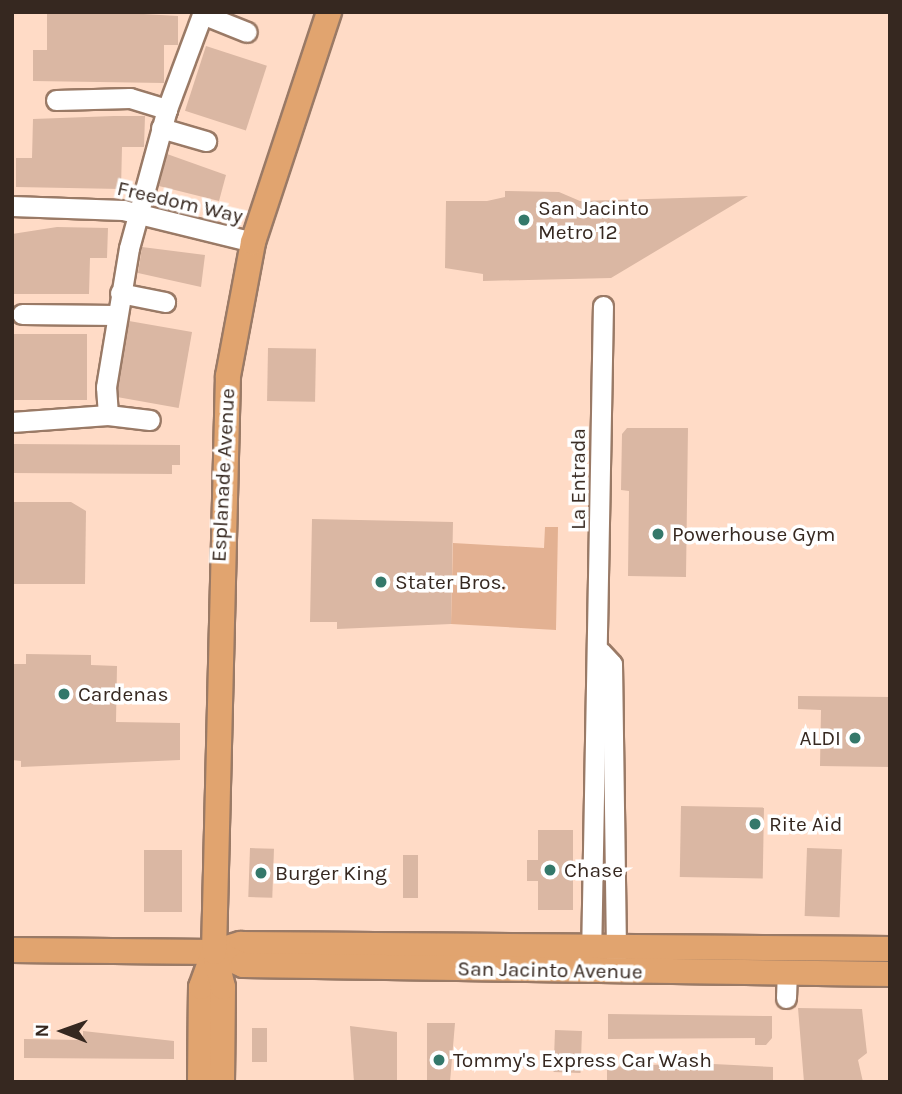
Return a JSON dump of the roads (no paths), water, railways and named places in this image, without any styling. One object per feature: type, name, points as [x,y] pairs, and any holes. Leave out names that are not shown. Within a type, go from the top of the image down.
[{"type":"main road","name":"Esplanade Avenue","points":[[222,1082],[223,987],[214,952],[221,469],[228,376],[253,242],[329,12]]},
{"type":"main road","name":"San Jacinto Avenue","points":[[12,950],[214,952],[243,965],[890,949]]},
{"type":"main road","name":"Esplanade Avenue","points":[[200,1082],[201,987],[214,952]]},
{"type":"main road","name":"San Jacinto Avenue","points":[[603,958],[787,974],[890,974]]},
{"type":"street","points":[[108,415],[120,293],[137,213],[164,118],[203,13],[247,32]]},
{"type":"street","points":[[56,100],[130,98],[206,141]]},
{"type":"street","name":"Freedom Way","points":[[12,206],[137,213],[253,242]]},
{"type":"street","points":[[120,293],[165,302]]},
{"type":"street","name":"La Entrada","points":[[603,306],[601,652],[612,664],[603,958]]},
{"type":"street","points":[[22,314],[116,315]]},
{"type":"street","points":[[12,422],[108,415],[150,420]]},
{"type":"street","points":[[786,998],[787,974]]},
{"type":"place","name":"San Jacinto Metro 12","points":[[524,220]]},
{"type":"place","name":"Powerhouse Gym","points":[[658,534]]},
{"type":"place","name":"Stater Bros.","points":[[381,582]]},
{"type":"place","name":"Cardenas","points":[[64,694]]},
{"type":"place","name":"ALDI","points":[[855,738]]},
{"type":"place","name":"Rite Aid","points":[[755,824]]},
{"type":"place","name":"Chase","points":[[550,870]]},
{"type":"place","name":"Burger King","points":[[261,873]]},
{"type":"place","name":"Tommy's Express Car Wash","points":[[439,1060]]}]
